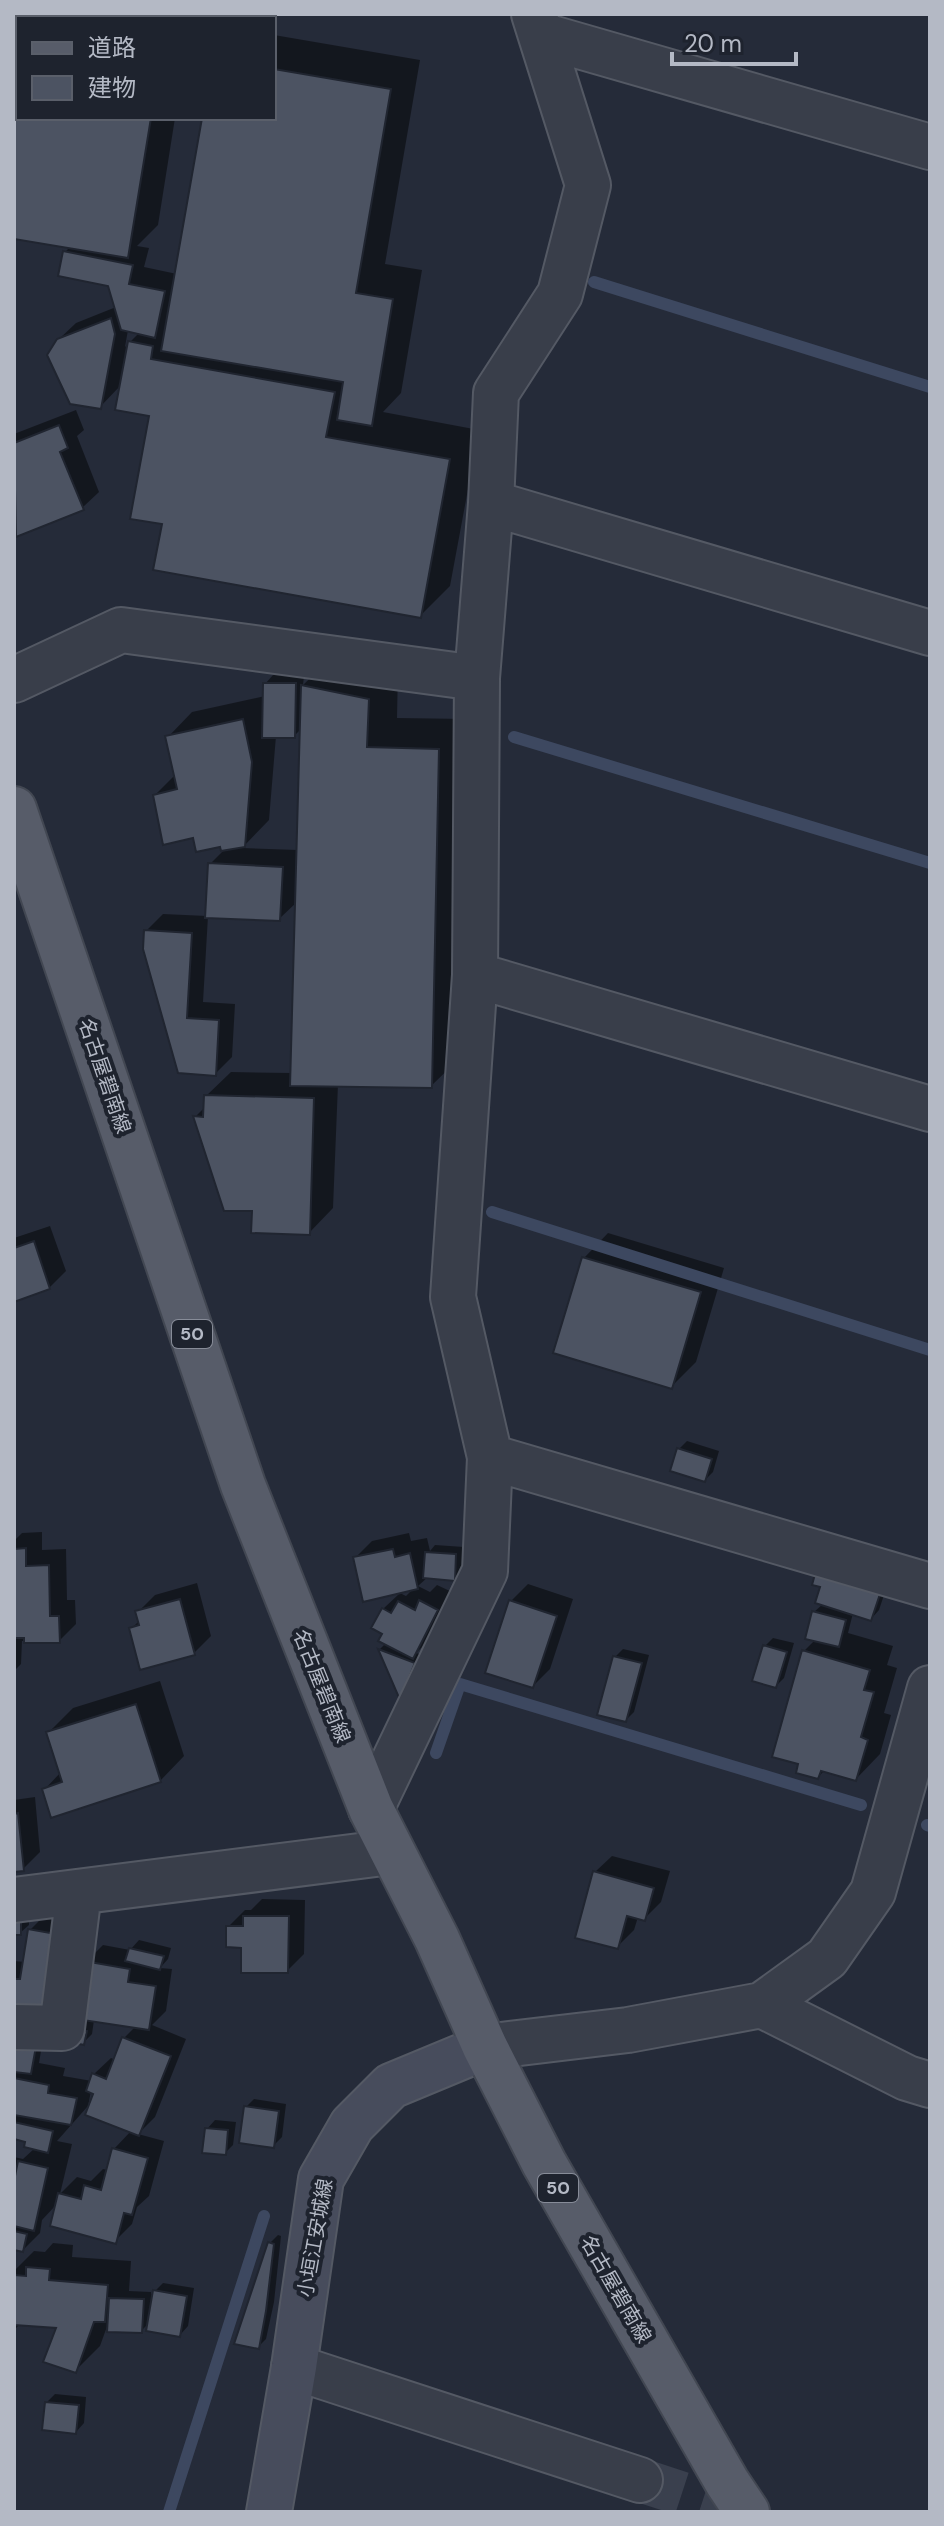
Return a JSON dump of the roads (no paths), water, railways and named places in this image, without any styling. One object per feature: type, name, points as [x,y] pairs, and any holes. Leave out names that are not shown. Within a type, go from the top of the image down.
[{"type":"main road","name":"名古屋碧南線","points":[[14,809],[243,1485],[371,1809],[544,2163],[747,2512]]},
{"type":"main road","name":"小垣江安城線","points":[[269,2512],[321,2179],[352,2125],[391,2086],[485,2047]]},
{"type":"street","points":[[538,24],[930,147]]},
{"type":"street","points":[[371,1809],[485,1571],[490,1457],[453,1297],[475,975],[477,678],[496,393],[560,294],[588,185],[538,24]]},
{"type":"street","points":[[491,503],[930,633]]},
{"type":"street","points":[[14,680],[121,630],[477,678]]},
{"type":"street","points":[[475,975],[930,1109]]},
{"type":"street","points":[[490,1457],[930,1586]]},
{"type":"street","points":[[485,2047],[628,2030],[762,2005],[827,1958],[873,1892],[930,1688]]},
{"type":"street","points":[[14,1900],[391,1852]]},
{"type":"street","points":[[14,2027],[62,2028],[79,1892]]},
{"type":"street","points":[[762,2005],[907,2078],[930,2085]]},
{"type":"street","points":[[294,2367],[640,2480]]},
{"type":"waterway","points":[[594,282],[930,387]]},
{"type":"waterway","points":[[514,737],[930,863]]},
{"type":"waterway","points":[[492,1212],[930,1350]]},
{"type":"waterway","points":[[436,1753],[460,1684],[861,1805]]},
{"type":"waterway","points":[[169,2512],[264,2216]]},
{"type":"tunnel","points":[[640,2480],[738,2512]]}]
